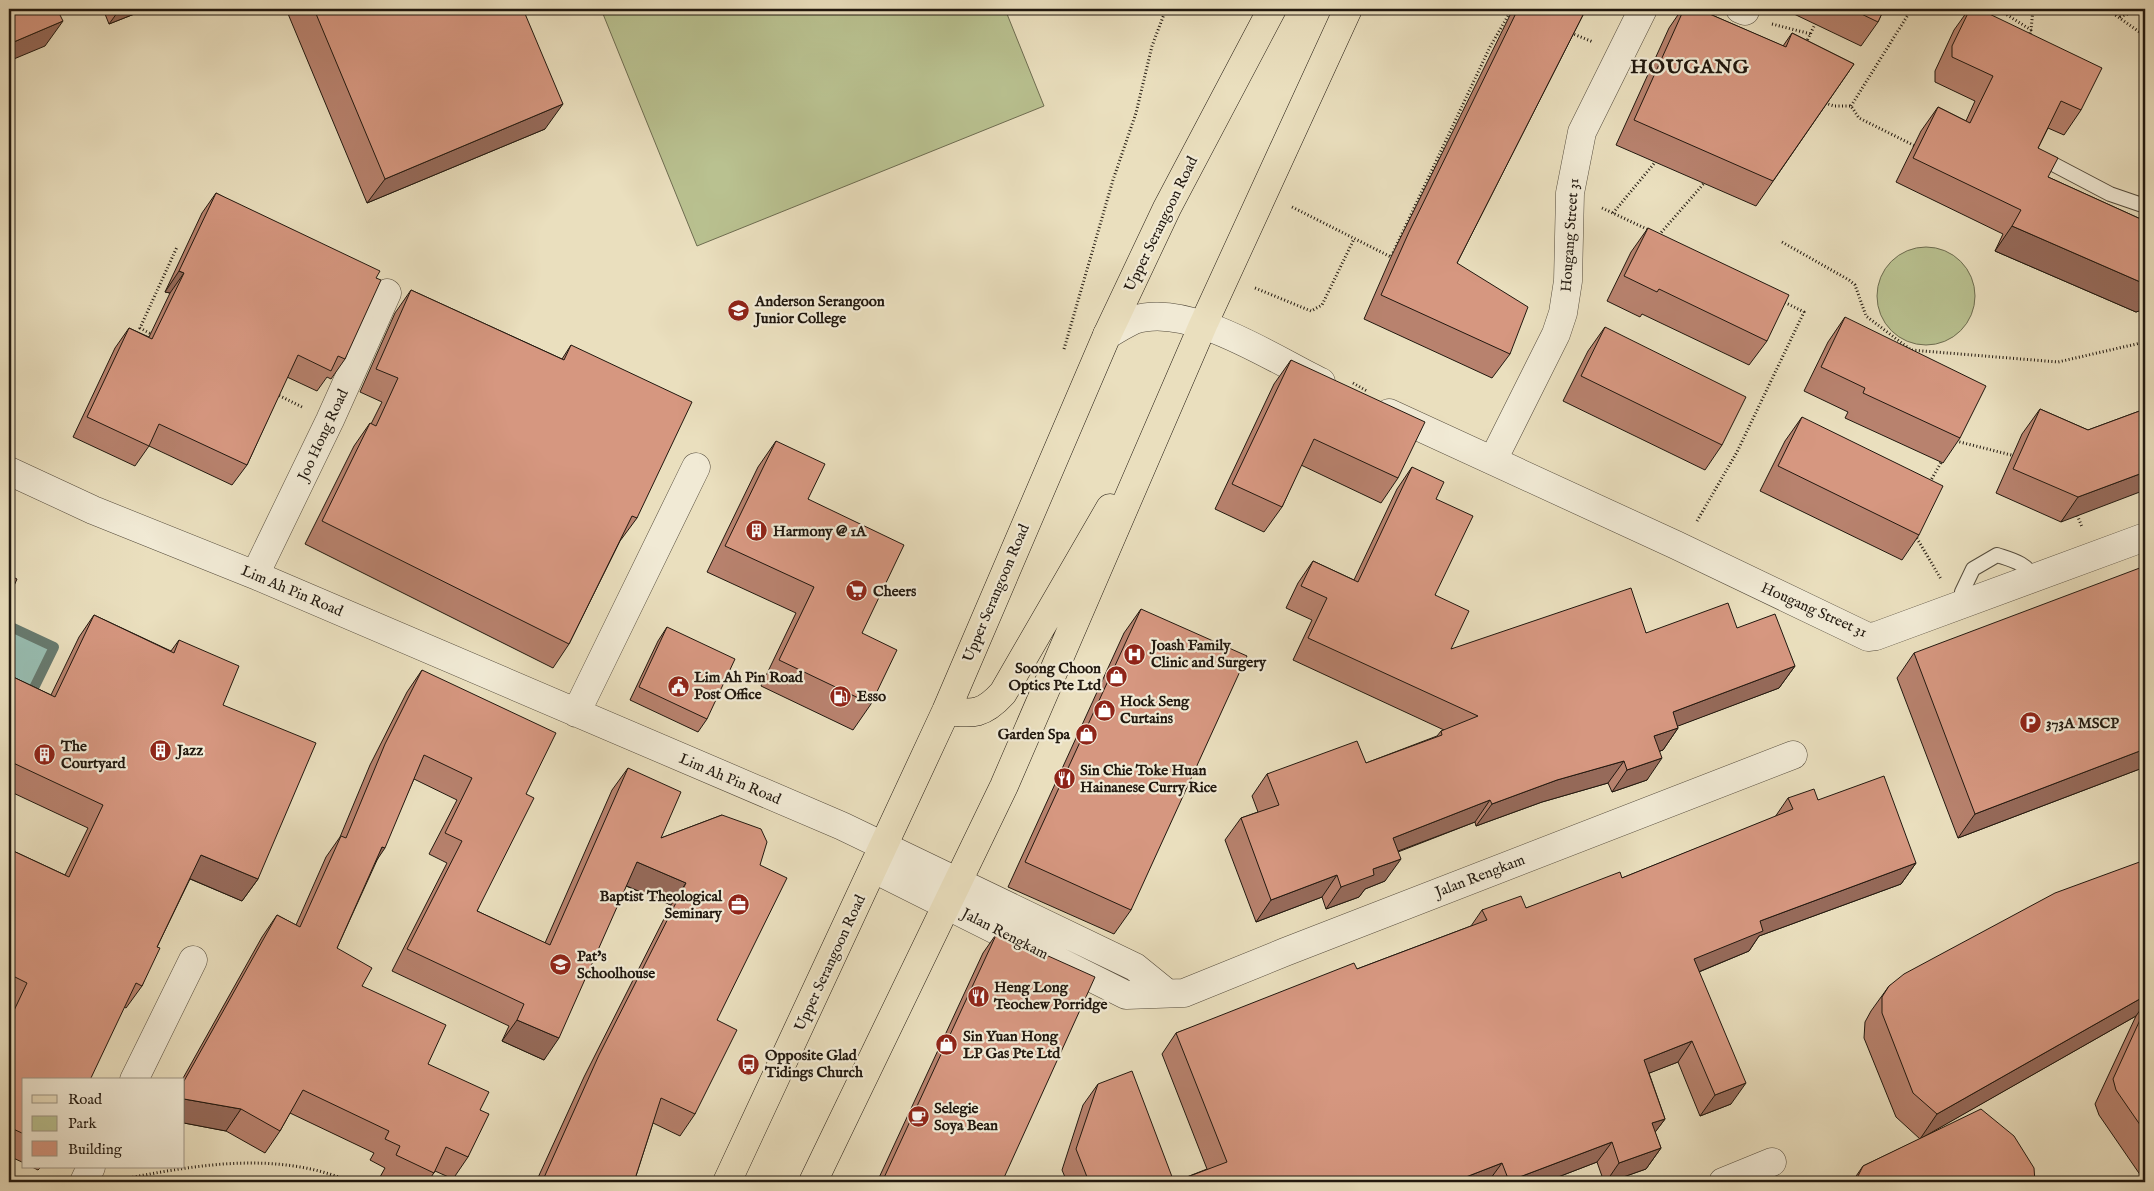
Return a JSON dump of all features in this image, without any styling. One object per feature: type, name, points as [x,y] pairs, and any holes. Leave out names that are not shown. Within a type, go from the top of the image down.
[{"type":"main road","name":"Upper Serangoon Road","points":[[727,1182],[946,711],[1107,335],[1167,208],[1272,9]]},
{"type":"main road","points":[[813,1182],[1004,786],[1203,326],[1348,9]]},
{"type":"main road","points":[[946,711],[972,714],[990,707],[1003,693],[1113,502],[1124,488],[1139,476]]},
{"type":"street","name":"Hougang Street 31","points":[[1493,460],[1556,334],[1563,313],[1568,281],[1570,193],[1582,132],[1642,9]]},
{"type":"street","name":"Joo Hong Road","points":[[255,575],[330,420],[387,293]]},
{"type":"street","points":[[1107,335],[1135,320],[1161,317],[1203,326],[1236,338],[1345,386]]},
{"type":"street","name":"Hougang Street 31","points":[[1372,399],[1493,460],[1868,637],[1876,636],[1962,605],[2145,537]]},
{"type":"street","points":[[576,713],[696,467]]},
{"type":"street","name":"Lim Ah Pin Road","points":[[9,471],[93,510],[255,575],[842,826],[879,857]]},
{"type":"street","name":"Jalan Rengkam","points":[[879,857],[953,893],[1126,995],[1189,992],[1285,952],[1793,755]]},
{"type":"street","points":[[135,1078],[193,960]]},
{"type":"street","points":[[1723,1182],[1772,1162]]},
{"type":"street","points":[[84,1182],[91,1168]]},
{"type":"lane","points":[[2051,163],[2110,194],[2145,206]]},
{"type":"path","points":[[1062,358],[1113,180],[1136,113],[1152,46],[1166,9]]},
{"type":"path","points":[[1292,207],[1391,257],[1490,47],[1512,9]]},
{"type":"path","points":[[1851,106],[1911,10],[1914,9]]},
{"type":"path","points":[[1998,9],[2031,30]]},
{"type":"path","points":[[2028,40],[2033,9]]},
{"type":"path","points":[[2107,9],[2145,36]]},
{"type":"path","points":[[2119,17],[2140,9]]},
{"type":"path","points":[[1751,14],[1810,34]]},
{"type":"path","points":[[1804,49],[1818,17]]},
{"type":"path","points":[[1818,100],[1834,106],[1851,106]]},
{"type":"path","points":[[1851,106],[1859,118],[1922,150]]},
{"type":"path","points":[[1613,213],[1656,162],[1659,153]]},
{"type":"path","points":[[1659,235],[1702,183],[1711,178]]},
{"type":"path","points":[[1570,193],[1667,239]]},
{"type":"path","points":[[1253,287],[1311,311],[1317,309],[1322,305],[1354,239]]},
{"type":"path","points":[[1782,242],[1849,280],[1855,285],[1866,316],[1912,350],[2058,362],[2145,342]]},
{"type":"path","points":[[1694,526],[1737,452],[1804,312],[1774,296]]},
{"type":"path","points":[[1907,359],[1912,350]]},
{"type":"path","points":[[1345,386],[1372,399]]},
{"type":"path","points":[[1949,448],[1954,440],[2013,454],[2020,461]]},
{"type":"path","points":[[1927,489],[1945,456]]},
{"type":"path","points":[[1910,532],[1915,534],[1962,605]]},
{"type":"path","points":[[115,1181],[150,1174],[255,1162],[296,1166],[351,1182]]},
{"type":"green space","points":[[601,9],[1005,9],[1044,106],[697,246]]},
{"type":"green space","points":[[1926,247],[1945,250],[1961,261],[1972,277],[1975,296],[1972,315],[1961,331],[1945,342],[1926,345],[1907,342],[1891,331],[1880,315],[1877,296],[1880,277],[1891,261],[1907,250]]},
{"type":"water","points":[[9,626],[54,647],[31,694],[9,684]]},
{"type":"building","points":[[9,9],[57,9],[63,21],[9,44]]},
{"type":"building","points":[[314,9],[523,9],[563,104],[385,179]]},
{"type":"building","points":[[1518,9],[1586,9],[1457,263],[1528,307],[1510,354],[1381,295],[1409,232]]},
{"type":"building","points":[[1684,9],[1698,9],[1786,47],[1792,33],[1854,64],[1773,181],[1634,120]]},
{"type":"building","points":[[1851,9],[1884,9],[1878,22]]},
{"type":"building","points":[[1970,9],[1979,9],[2102,68],[2081,110],[2061,101],[2038,148],[2058,158],[2048,177],[2145,221],[2145,284],[2012,226],[2021,210],[1913,158],[1938,107],[1970,123],[1993,76],[1952,57],[1952,46]]},
{"type":"building","points":[[216,193],[380,271],[376,278],[381,280],[345,359],[338,356],[331,371],[298,355],[247,465],[159,424],[149,446],[87,417],[129,328],[152,339],[184,273],[179,271]]},
{"type":"building","points":[[1648,228],[1789,295],[1767,341],[1659,289],[1657,292],[1624,276]]},
{"type":"building","points":[[411,290],[564,360],[571,345],[692,402],[637,518],[632,516],[569,644],[322,521],[370,423],[376,426],[398,378],[376,369]]},
{"type":"building","points":[[1845,317],[1986,386],[1960,438],[1863,393],[1865,388],[1821,367]]},
{"type":"building","points":[[1605,327],[1746,397],[1722,445],[1581,376]]},
{"type":"building","points":[[1291,360],[1425,422],[1398,478],[1314,439],[1282,507],[1232,484]]},
{"type":"building","points":[[2040,409],[2088,430],[2145,409],[2145,472],[2078,497],[2013,469]]},
{"type":"building","points":[[1802,417],[1943,486],[1919,535],[1778,466]]},
{"type":"building","points":[[776,441],[825,464],[808,499],[904,545],[862,633],[897,650],[871,704],[779,660],[814,587],[725,546]]},
{"type":"building","points":[[1412,467],[1444,482],[1436,499],[1473,516],[1435,595],[1469,611],[1451,649],[1631,588],[1646,633],[1728,603],[1737,628],[1775,614],[1795,666],[1673,712],[1678,728],[1654,736],[1662,758],[1627,770],[1624,761],[1557,780],[1492,804],[1490,800],[1393,838],[1401,859],[1373,869],[1374,875],[1341,887],[1337,875],[1271,900],[1241,818],[1279,805],[1267,774],[1357,741],[1366,763],[1442,735],[1441,731],[1478,716],[1308,638],[1327,598],[1301,586],[1313,561],[1358,582]]},
{"type":"building","name":"373A MSCP","points":[[2145,566],[2145,749],[1975,814],[1914,653]]},
{"type":"building","points":[[9,575],[17,579],[9,597]]},
{"type":"building","points":[[1141,609],[1247,656],[1131,910],[1025,862]]},
{"type":"building","points":[[94,615],[174,653],[179,640],[239,666],[223,705],[316,743],[258,879],[201,855],[157,947],[160,948],[142,986],[136,983],[91,1078],[22,1078],[22,1133],[9,1127],[9,1021],[27,983],[9,974],[9,849],[69,877],[103,805],[9,761],[9,675],[55,697]]},
{"type":"building","name":"Lim Ah Pin Road Post Office","points":[[667,627],[735,659],[707,719],[639,687]]},
{"type":"building","points":[[422,670],[556,733],[526,794],[534,798],[477,911],[550,945],[628,768],[681,792],[661,838],[722,815],[761,829],[767,842],[760,865],[787,878],[717,1020],[737,1030],[695,1114],[661,1098],[634,1182],[542,1182],[599,1055],[686,883],[637,862],[559,1038],[517,1020],[524,1004],[407,949],[462,841],[445,833],[472,778],[424,755],[385,848],[382,847],[337,948],[372,968],[362,986],[446,1025],[428,1064],[489,1092],[480,1110],[489,1114],[468,1157],[446,1147],[434,1173],[396,1155],[400,1146],[385,1139],[389,1131],[303,1090],[280,1131],[241,1109],[185,1099],[185,1079],[277,915],[300,927],[341,836],[346,838],[385,744]]},
{"type":"building","points":[[1884,776],[1916,863],[1760,921],[1763,931],[1694,959],[1746,1083],[1715,1095],[1692,1041],[1644,1060],[1665,1119],[1652,1123],[1661,1148],[1619,1163],[1612,1142],[1509,1181],[1502,1163],[1453,1182],[1174,1182],[1227,1162],[1176,1033],[1354,963],[1357,969],[1487,920],[1482,910],[1521,896],[1526,908],[1620,872],[1622,878],[1793,809],[1788,798],[1814,789],[1818,800]]},
{"type":"building","points":[[2145,860],[2145,996],[1937,1114],[1913,1093],[1882,1013],[1882,997],[1889,986],[1904,974],[2055,893]]},
{"type":"building","points":[[997,933],[1095,977],[1002,1182],[882,1182]]},
{"type":"building","points":[[2145,1009],[2145,1042],[2143,1045],[2145,1043],[2145,1132],[2116,1090],[2113,1079]]},
{"type":"building","points":[[1132,1071],[1174,1182],[1089,1182],[1076,1149],[1098,1084]]},
{"type":"building","points":[[1981,1109],[2014,1136],[2034,1168],[2035,1182],[1855,1182],[1863,1166]]},
{"type":"waterway","points":[[9,626],[54,647],[31,694],[9,684]]},
{"type":"place","name":"Anderson Serangoon Junior College","points":[[739,310]]},
{"type":"place","name":"Harmony @ 1A","points":[[757,531]]},
{"type":"place","name":"Cheers","points":[[857,591]]},
{"type":"place","name":"Joash Family Clinic and Surgery","points":[[1135,654]]},
{"type":"place","name":"Soong Choon Optics Pte Ltd","points":[[1117,677]]},
{"type":"place","name":"Lim Ah Pin Road Post Office","points":[[678,686]]},
{"type":"place","name":"Esso","points":[[841,696]]},
{"type":"place","name":"Hock Seng Curtains","points":[[1104,710]]},
{"type":"place","name":"373A MSCP","points":[[2030,723]]},
{"type":"place","name":"Garden Spa","points":[[1086,734]]},
{"type":"place","name":"Jazz","points":[[161,750]]},
{"type":"place","name":"The Courtyard","points":[[45,755]]},
{"type":"place","name":"Sin Chie Toke Huan Hainanese Curry Rice","points":[[1064,779]]},
{"type":"place","name":"Baptist Theological Seminary","points":[[738,905]]},
{"type":"place","name":"Pat's Schoolhouse","points":[[561,965]]},
{"type":"place","name":"Heng Long Teochew Porridge","points":[[978,996]]},
{"type":"place","name":"Sin Yuan Hong LP Gas Pte Ltd","points":[[947,1045]]},
{"type":"place","name":"Opposite Glad Tidings Church","points":[[749,1064]]},
{"type":"place","name":"Selegie Soya Bean","points":[[918,1117]]},
{"type":"district","name":"HOUGANG","points":[[1690,67]]}]
